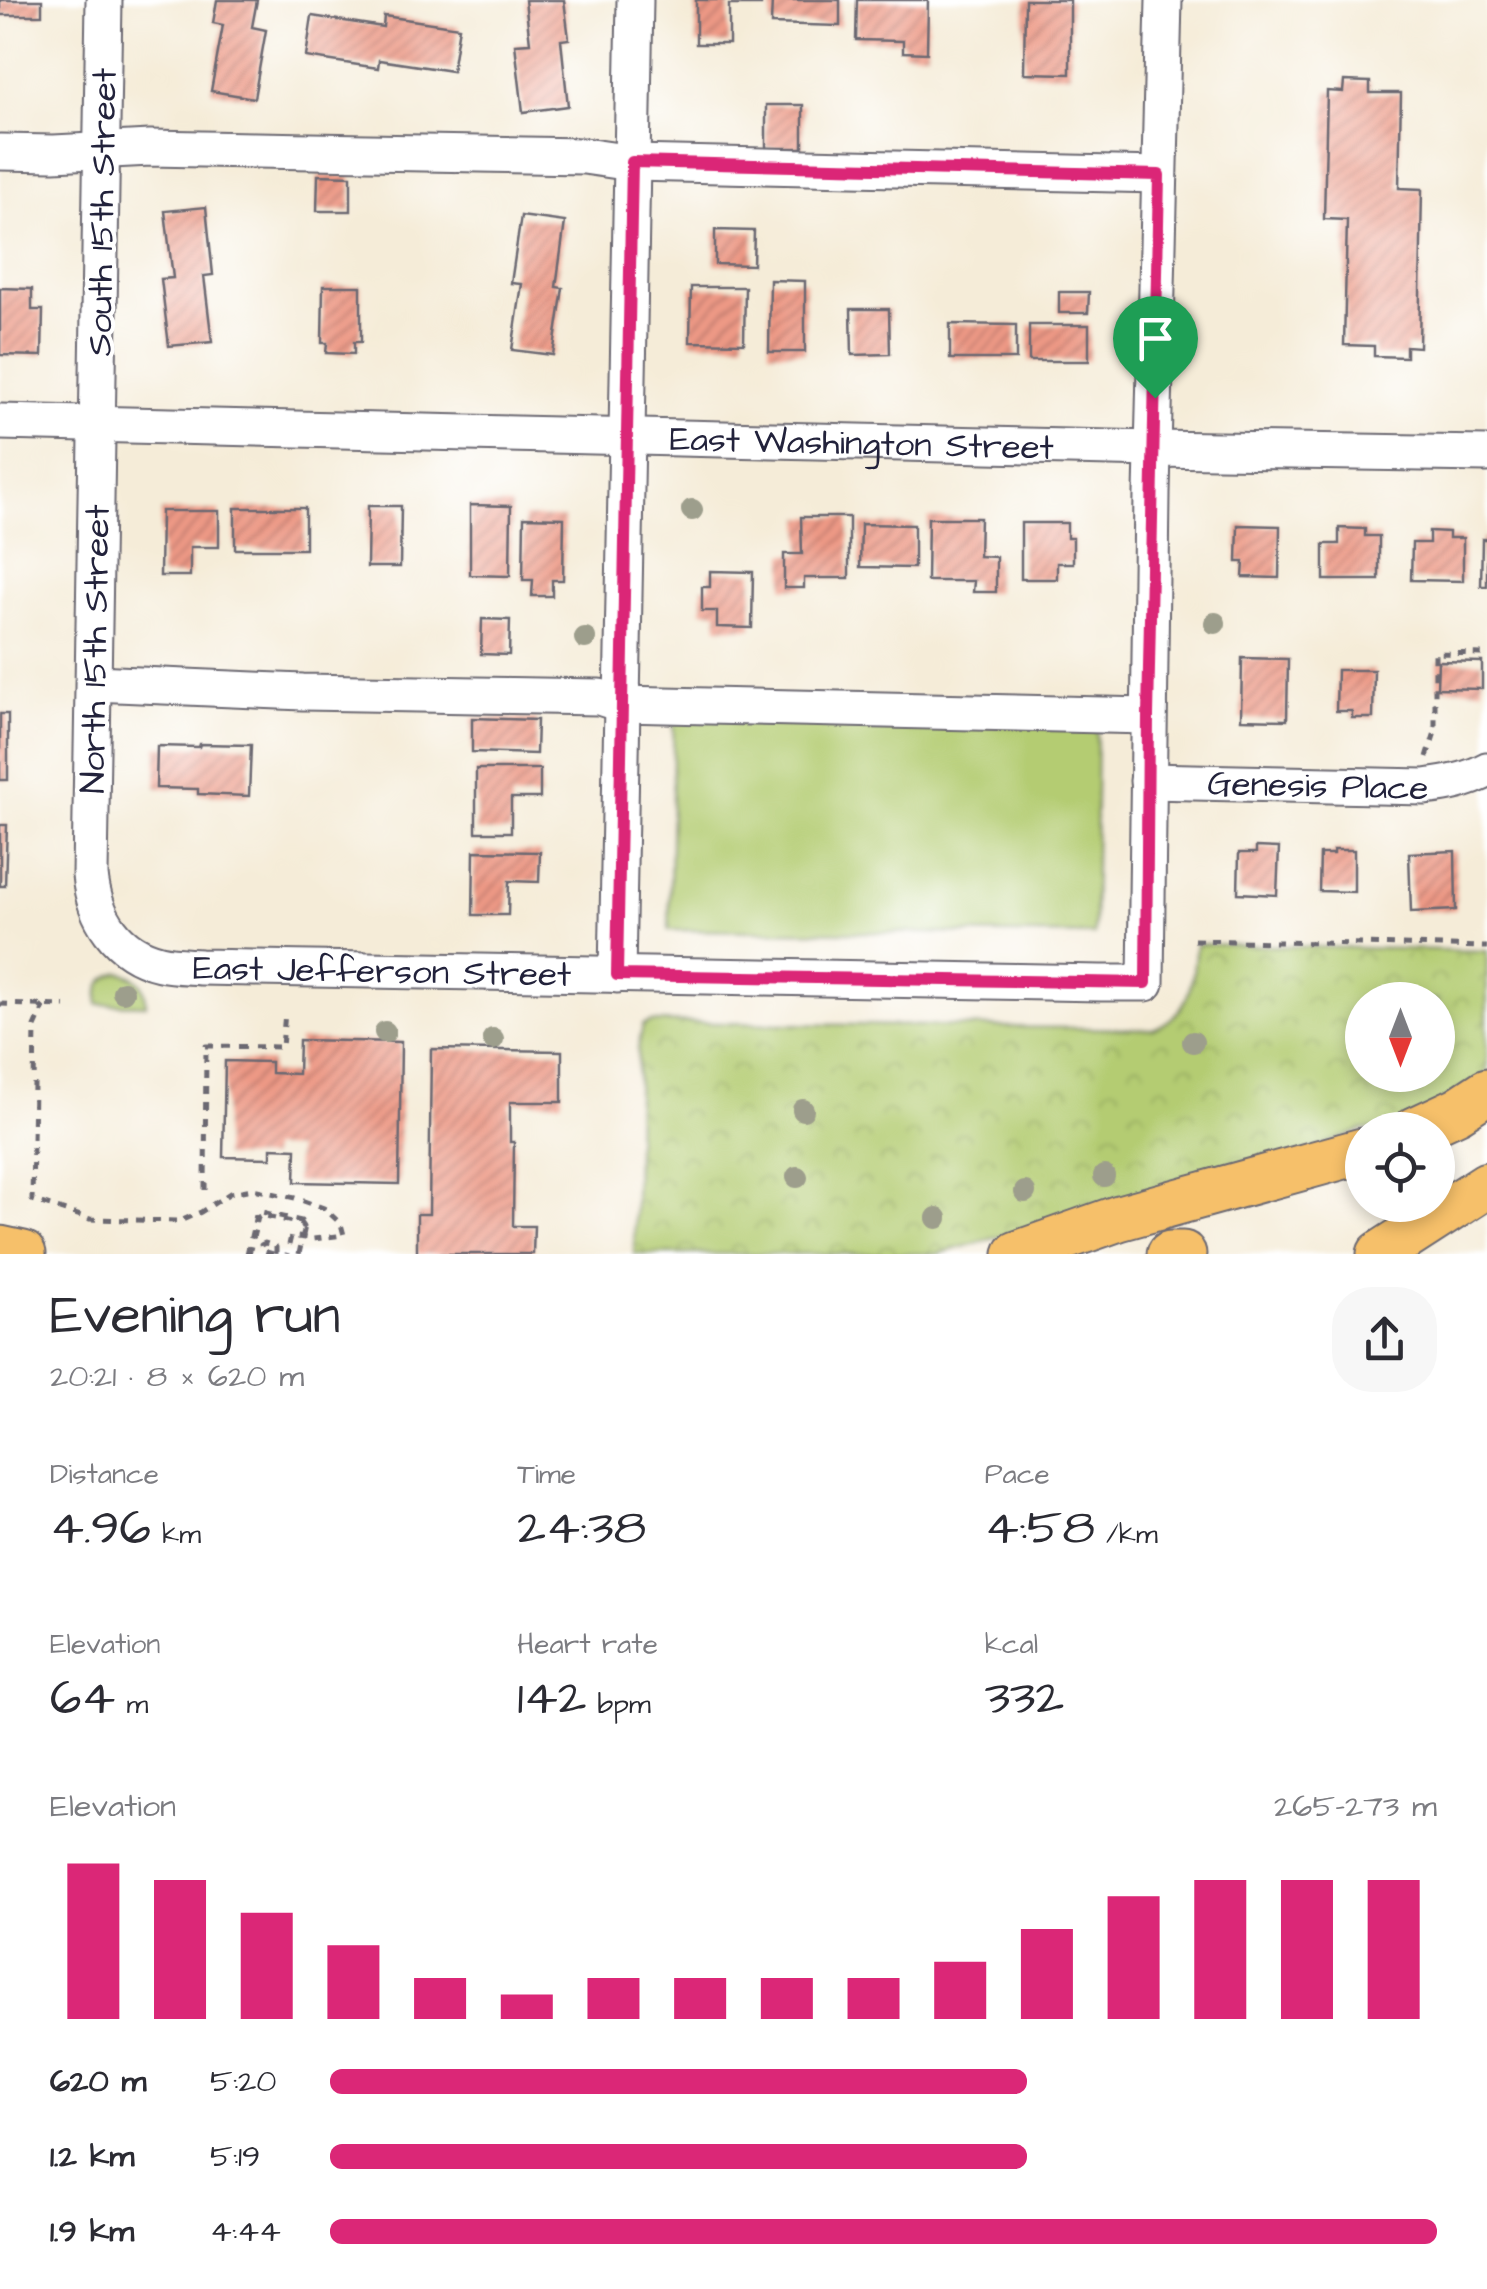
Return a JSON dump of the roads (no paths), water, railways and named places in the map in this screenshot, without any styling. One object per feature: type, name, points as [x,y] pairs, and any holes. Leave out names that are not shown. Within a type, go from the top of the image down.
[{"type":"main road","points":[[1454,1112],[1487,1091]]},
{"type":"main road","points":[[1017,1254],[1119,1218],[1345,1155]]},
{"type":"main road","points":[[1380,1254],[1487,1185]]},
{"type":"main road","points":[[0,1248],[23,1254]]},
{"type":"main road","points":[[1170,1254],[1183,1254]]},
{"type":"street","name":"South 15th Street","points":[[98,423],[104,0]]},
{"type":"street","points":[[617,975],[635,0]]},
{"type":"street","points":[[1148,781],[1164,0]]},
{"type":"street","points":[[0,152],[150,148],[584,156],[632,162],[1159,175]]},
{"type":"street","name":"East Washington Street","points":[[0,422],[1487,454]]},
{"type":"street","name":"North 15th Street","points":[[90,875],[98,423]]},
{"type":"street","points":[[94,684],[599,698],[621,704],[1148,716]]},
{"type":"street","name":"Genesis Place","points":[[1148,781],[1425,787],[1452,784],[1487,770]]},
{"type":"street","name":"East Jefferson Street","points":[[90,875],[99,912],[111,934],[147,960],[163,964],[1146,983],[1148,781]]}]
